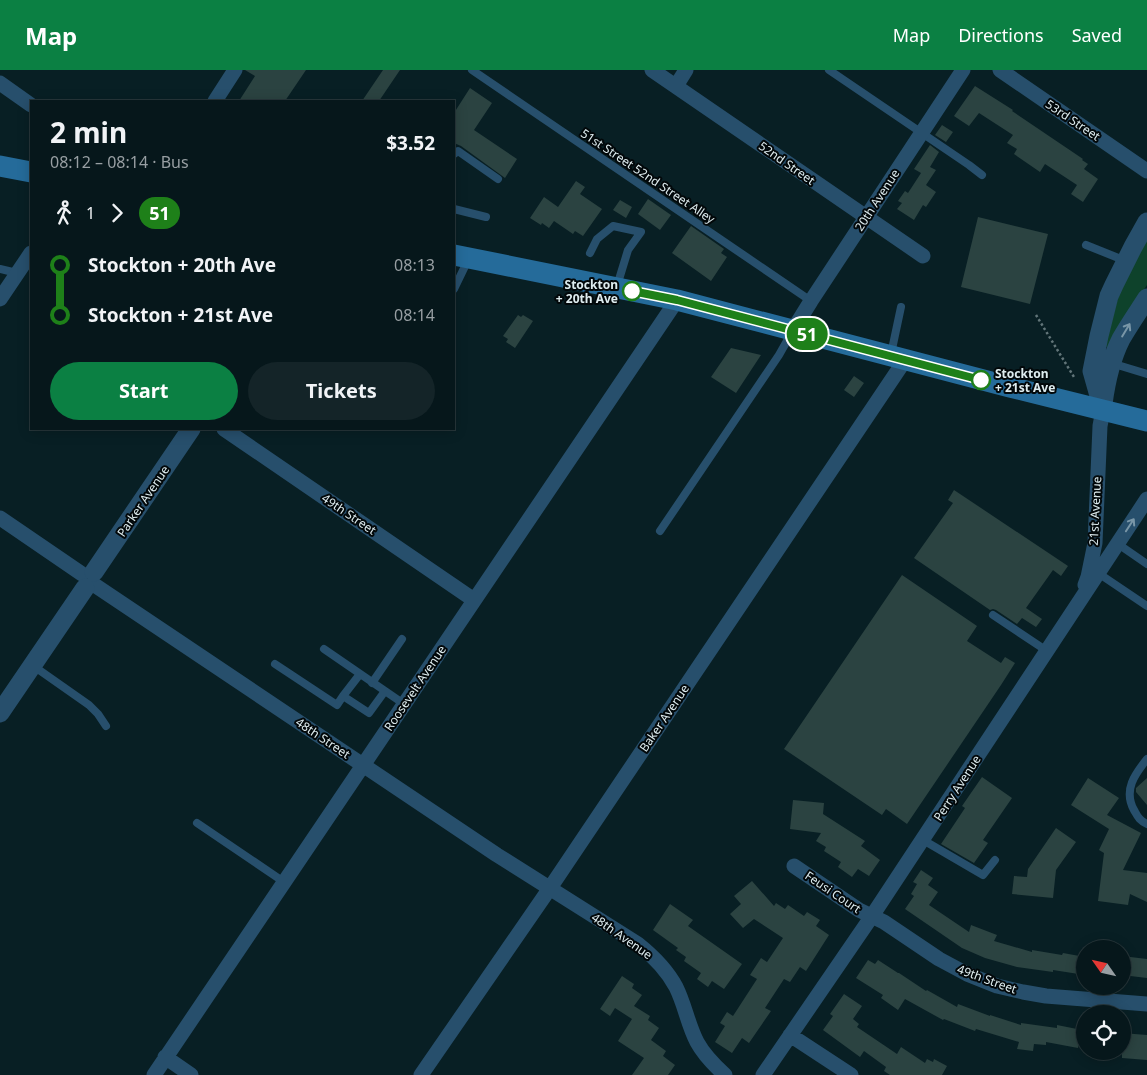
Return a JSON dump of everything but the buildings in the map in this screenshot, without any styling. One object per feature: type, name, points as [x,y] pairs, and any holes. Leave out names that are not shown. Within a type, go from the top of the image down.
[{"type":"main road","points":[[0,166],[30,172]]},
{"type":"main road","points":[[462,257],[677,300],[1147,421]]},
{"type":"street","points":[[216,100],[235,70]]},
{"type":"street","name":"52nd Street","points":[[652,70],[923,256]]},
{"type":"street","points":[[676,86],[686,70]]},
{"type":"street","name":"20th Avenue","points":[[793,330],[810,301],[963,70]]},
{"type":"street","name":"53rd Street","points":[[1000,70],[1147,171]]},
{"type":"street","points":[[0,83],[30,104]]},
{"type":"street","name":"21st Avenue","points":[[1103,410],[1092,371],[1099,336],[1109,296],[1147,222]]},
{"type":"street","points":[[0,299],[30,254]]},
{"type":"street","name":"21st Avenue","points":[[1075,609],[1088,577],[1094,543],[1100,426],[1105,388],[1111,363],[1121,340],[1147,298]]},
{"type":"street","name":"Roosevelt Avenue","points":[[154,1075],[677,300]]},
{"type":"street","name":"Baker Avenue","points":[[421,1075],[550,888],[898,358]]},
{"type":"street","name":"Parker Avenue","points":[[3,703],[32,666],[190,430]]},
{"type":"street","name":"49th Street","points":[[225,430],[474,600]]},
{"type":"street","name":"Perry Avenue","points":[[763,1075],[872,916],[1147,499]]},
{"type":"street","name":"48th Street","points":[[0,518],[363,765],[550,888]]},
{"type":"street","name":"Feusi Court","points":[[794,866],[859,910],[872,916]]},
{"type":"street","name":"48th Avenue","points":[[550,888],[638,944],[652,956],[665,970],[675,986],[697,1041],[705,1055],[725,1075]]},
{"type":"street","name":"49th Street","points":[[872,916],[939,959],[967,974],[997,986],[1046,996],[1147,1004]]},
{"type":"street","points":[[790,1035],[851,1075]]},
{"type":"street","points":[[165,1057],[191,1075]]},
{"type":"lane","name":"51st Street 52nd Street Alley","points":[[472,70],[810,301]]},
{"type":"lane","points":[[829,70],[982,175]]},
{"type":"lane","points":[[455,153],[458,151],[498,179]]},
{"type":"lane","points":[[455,209],[486,217]]},
{"type":"lane","points":[[590,253],[597,238],[613,226],[641,232],[628,250],[617,288]]},
{"type":"lane","points":[[1086,245],[1126,261]]},
{"type":"lane","points":[[455,285],[462,257]]},
{"type":"lane","points":[[0,269],[17,274]]},
{"type":"lane","points":[[898,358],[901,307]]},
{"type":"lane","points":[[660,531],[780,355],[793,330]]},
{"type":"lane","points":[[1111,363],[1147,374]]},
{"type":"lane","points":[[1118,544],[1147,564]]},
{"type":"lane","points":[[1098,573],[1147,606]]},
{"type":"lane","points":[[993,615],[1047,651]]},
{"type":"lane","points":[[372,682],[402,639]]},
{"type":"lane","points":[[324,649],[404,704]]},
{"type":"lane","points":[[275,664],[337,705],[360,674]]},
{"type":"lane","points":[[32,666],[89,705],[106,726]]},
{"type":"lane","points":[[343,696],[369,713],[385,691]]},
{"type":"lane","points":[[1147,759],[1134,776],[1130,789],[1131,804],[1140,820],[1147,824]]},
{"type":"lane","points":[[197,823],[284,882]]},
{"type":"lane","points":[[922,840],[984,874],[995,860]]},
{"type":"path","points":[[1036,315],[1074,377]]},
{"type":"green space","points":[[1147,236],[1147,285],[1108,348],[1105,346],[1120,290]]},
{"type":"bus line","name":"51","points":[[632,291],[677,300],[981,380]]},
{"type":"place","name":"Stockton + 20th Ave","points":[[632,291]]},
{"type":"place","name":"Stockton + 21st Ave","points":[[981,380]]}]
